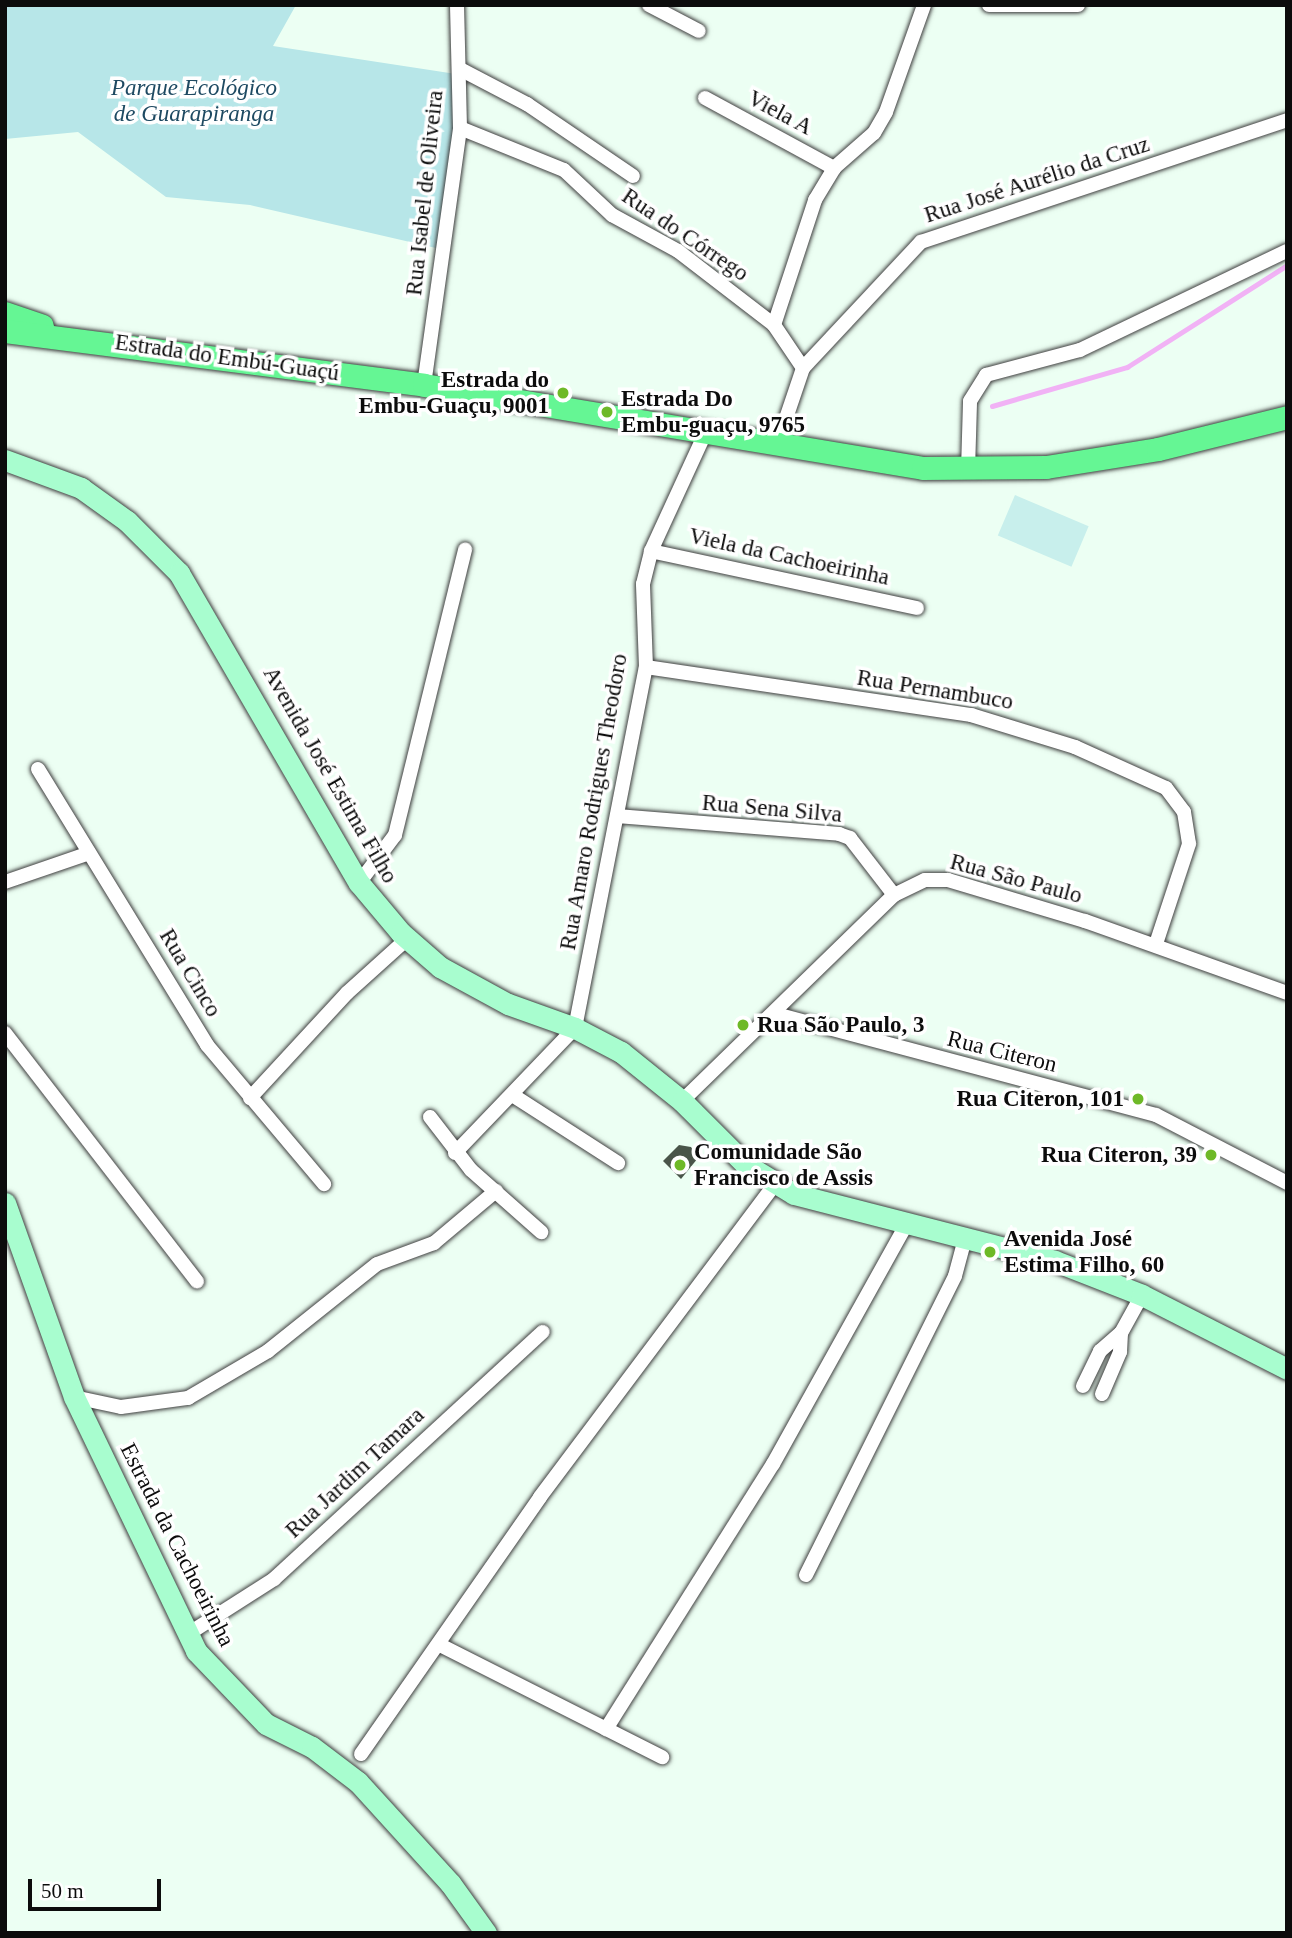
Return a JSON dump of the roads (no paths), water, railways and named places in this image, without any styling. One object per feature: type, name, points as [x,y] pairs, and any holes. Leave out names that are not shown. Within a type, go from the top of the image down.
[{"type":"main road","name":"Estrada do Embú-Guaçú","points":[[5,313],[78,338]]},
{"type":"main road","name":"Estrada do Embú-Guaçú","points":[[5,331],[78,338],[424,385],[707,429],[923,468],[968,470],[1071,463],[1287,418]]},
{"type":"street","name":"Rua Isabel de Oliveira","points":[[424,385],[460,128],[457,5]]},
{"type":"street","points":[[649,5],[699,31]]},
{"type":"street","points":[[774,325],[807,216],[834,168],[874,133],[886,112],[924,5]]},
{"type":"street","points":[[989,5],[1078,5]]},
{"type":"street","points":[[460,69],[527,104],[633,176]]},
{"type":"street","name":"Viela A","points":[[705,98],[834,168]]},
{"type":"street","name":"Rua José Aurélio da Cruz","points":[[778,442],[803,368],[921,242],[1287,120]]},
{"type":"street","name":"Rua do Córrego","points":[[460,128],[564,170],[612,215],[678,251],[774,325],[803,368]]},
{"type":"street","points":[[968,470],[975,384],[986,374],[1080,350],[1287,251]]},
{"type":"street","name":"Rua Amaro Rodrigues Theodoro","points":[[575,1028],[646,667],[643,584],[651,551],[707,429]]},
{"type":"street","name":"Avenida José Estima Filho","points":[[5,460],[81,488],[127,521],[179,573],[359,883],[407,939],[460,980],[575,1028],[644,1067],[745,1164],[775,1184],[820,1203],[1055,1261],[1142,1295],[1287,1369]]},
{"type":"street","points":[[359,883],[395,835],[465,549]]},
{"type":"street","name":"Viela da Cachoeirinha","points":[[651,551],[917,608]]},
{"type":"street","name":"Rua Pernambuco","points":[[646,667],[971,715],[1063,742],[1166,788],[1184,812],[1189,844],[1156,944]]},
{"type":"street","name":"Rua Cinco","points":[[38,769],[207,1045],[324,1184]]},
{"type":"street","name":"Rua Sena Silva","points":[[617,817],[839,834],[850,838],[894,895]]},
{"type":"street","points":[[5,882],[89,853]]},
{"type":"street","name":"Rua São Paulo","points":[[682,1101],[776,1014],[894,895],[925,880],[948,880],[1156,944],[1287,993]]},
{"type":"street","points":[[250,1098],[347,993],[407,939]]},
{"type":"street","name":"Rua Citeron","points":[[776,1014],[1156,1115],[1287,1183]]},
{"type":"street","points":[[455,1153],[514,1096],[575,1028]]},
{"type":"street","points":[[5,1032],[197,1281]]},
{"type":"street","points":[[514,1096],[618,1163]]},
{"type":"street","points":[[430,1117],[455,1153],[541,1232]]},
{"type":"street","points":[[361,1754],[440,1645],[540,1497],[775,1184]]},
{"type":"street","points":[[74,1396],[121,1407],[188,1398],[268,1350],[377,1264],[434,1243],[496,1191]]},
{"type":"street","name":"Estrada da Cachoeirinha","points":[[5,1203],[74,1396],[188,1634],[232,1694],[266,1724],[347,1771],[392,1816],[486,1933]]},
{"type":"street","points":[[606,1729],[773,1464],[906,1225]]},
{"type":"street","points":[[806,1575],[955,1276],[965,1239]]},
{"type":"street","points":[[1083,1386],[1100,1351],[1121,1333],[1142,1295]]},
{"type":"street","name":"Rua Jardim Tamara","points":[[188,1634],[274,1579],[542,1332]]},
{"type":"street","points":[[1102,1394],[1120,1352],[1121,1333]]},
{"type":"street","points":[[440,1645],[662,1757]]},
{"type":"waterway","points":[[992,406],[1127,367],[1287,265]]},
{"type":"place","name":"Estrada do Embu-Guaçu, 9001","points":[[563,393]]},
{"type":"place","name":"Estrada Do Embu-guaçu, 9765","points":[[607,412]]},
{"type":"place","name":"Rua São Paulo, 3","points":[[743,1025]]},
{"type":"place","name":"Rua Citeron, 101","points":[[1138,1099]]},
{"type":"place","name":"Rua Citeron, 39","points":[[1211,1155]]},
{"type":"place","name":"Comunidade São Francisco de Assis","points":[[680,1165]]},
{"type":"place","name":"Avenida José Estima Filho, 60","points":[[990,1252]]},
{"type":"park label","name":"Parque Ecológico de Guarapiranga","points":[[194,101]]}]
